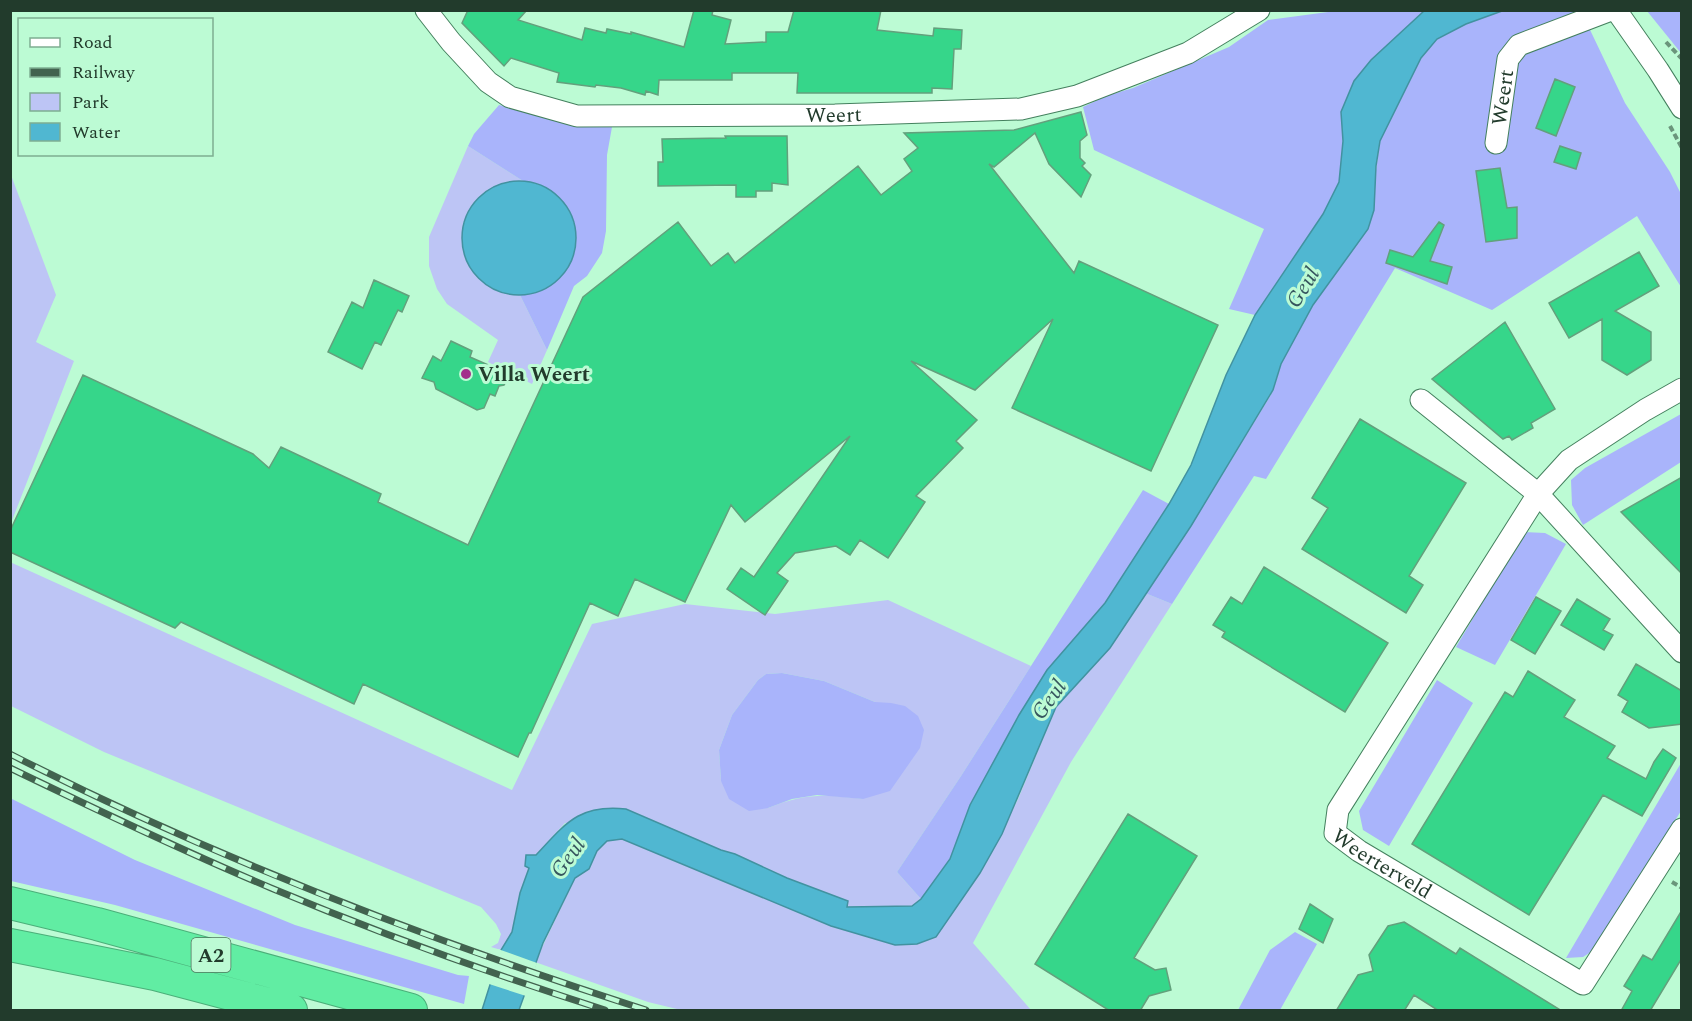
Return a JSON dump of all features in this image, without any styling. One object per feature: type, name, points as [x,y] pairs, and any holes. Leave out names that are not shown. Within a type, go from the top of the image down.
[{"type":"highway","name":"A2","points":[[10,903],[97,924],[411,1011]]},
{"type":"highway","name":"A2","points":[[10,945],[155,974],[291,1011]]},
{"type":"street","name":"Weert","points":[[426,10],[451,42],[488,82],[510,97],[577,117],[835,115],[1021,109],[1077,96],[1188,53],[1259,10]]},
{"type":"street","name":"Weert","points":[[1496,143],[1508,59],[1519,45],[1611,10]]},
{"type":"street","points":[[1616,10],[1682,108]]},
{"type":"street","name":"Weerterveld","points":[[1682,389],[1645,410],[1569,460],[1538,494],[1338,810],[1335,833],[1359,851],[1583,984],[1682,829]]},
{"type":"street","points":[[1421,400],[1538,494],[1682,652]]},
{"type":"green space","points":[[468,146],[523,181],[512,181],[464,223],[463,237],[464,250],[474,273],[493,288],[520,295],[547,350],[532,384],[488,362],[498,340],[447,304],[437,289],[429,266],[429,237]]},
{"type":"green space","points":[[11,175],[56,295],[36,342],[74,361],[11,523]]},
{"type":"green space","points":[[10,562],[512,790],[592,624],[685,604],[775,614],[888,600],[1031,666],[897,872],[921,899],[913,906],[846,907],[847,901],[787,878],[735,854],[565,823],[533,856],[520,893],[512,932],[501,950],[491,947],[498,943],[501,934],[496,924],[481,907],[104,752],[11,706]],"holes":[[[782,673],[824,681],[875,702],[863,799],[837,796],[804,797],[768,808],[721,781],[719,750],[732,715],[758,680],[766,674]]]},
{"type":"green space","points":[[1145,593],[1172,604],[1071,762],[973,943],[1031,1010],[681,1010],[648,1002],[535,962],[575,878],[589,869],[597,851],[607,841],[622,839],[831,926],[895,945],[963,898],[980,873],[1018,799],[1056,707],[1110,648]]},
{"type":"shaded area","points":[[1343,10],[1424,11],[1371,60],[1341,112],[1343,141],[1339,182],[1323,214],[1255,315],[1229,309],[1264,229],[1094,150],[1083,107],[1229,47],[1268,20]]},
{"type":"shaded area","points":[[1502,11],[1581,11],[1625,103],[1670,172],[1681,194],[1681,287],[1637,216],[1492,310],[1395,268],[1266,479],[1254,476],[1172,604],[1145,593],[1191,526],[1273,391],[1281,364],[1313,305],[1368,229],[1380,141],[1421,58],[1437,39],[1466,24]]},
{"type":"shaded area","points":[[1647,11],[1681,11],[1681,53]]},
{"type":"shaded area","points":[[499,105],[581,123],[612,127],[607,155],[606,231],[602,253],[587,276],[574,286],[547,350],[520,295],[546,287],[566,270],[533,182],[523,181],[468,146],[474,134]]},
{"type":"shaded area","points":[[1681,414],[1681,462],[1583,525],[1572,505],[1571,480],[1585,468]]},
{"type":"shaded area","points":[[1143,490],[1169,504],[1105,603],[1019,715],[970,805],[950,859],[921,899],[897,872],[961,776]]},
{"type":"shaded area","points":[[1524,532],[1545,533],[1566,544],[1495,665],[1456,647]]},
{"type":"shaded area","points":[[782,673],[824,681],[875,702],[905,706],[918,716],[924,730],[920,748],[890,791],[863,799],[817,795],[792,799],[768,808],[749,811],[729,799],[721,781],[719,750],[732,715],[758,680],[766,674]]},
{"type":"shaded area","points":[[1437,680],[1473,703],[1389,846],[1363,830],[1359,811]]},
{"type":"shaded area","points":[[1681,763],[1681,811],[1594,950],[1583,957],[1566,958]]},
{"type":"shaded area","points":[[10,798],[135,860],[295,925],[458,975],[469,976],[464,1004],[115,905],[11,881]]},
{"type":"shaded area","points":[[1295,932],[1317,944],[1280,1010],[1238,1010],[1270,950]]},
{"type":"water","name":"Geul","points":[[1424,11],[1502,11],[1466,24],[1437,39],[1421,58],[1380,141],[1376,166],[1374,210],[1368,229],[1313,305],[1281,364],[1273,390],[1191,526],[1110,648],[1056,707],[1002,834],[980,873],[936,937],[917,944],[895,945],[831,926],[622,839],[607,841],[597,851],[589,869],[575,878],[543,943],[519,1010],[482,1010],[501,950],[512,932],[520,893],[529,868],[525,866],[526,855],[536,855],[565,825],[585,813],[596,810],[626,809],[787,878],[848,901],[847,907],[912,906],[921,899],[950,859],[970,805],[1019,715],[1047,670],[1105,603],[1169,504],[1191,465],[1226,375],[1255,315],[1323,214],[1339,182],[1343,141],[1341,112],[1354,81],[1371,60]]},
{"type":"water","points":[[519,181],[541,185],[559,198],[572,216],[576,238],[572,260],[559,278],[541,291],[519,295],[497,291],[479,278],[466,260],[462,238],[466,216],[479,198],[497,185]]},
{"type":"pier","points":[[498,949],[537,963],[526,996],[486,983]]},
{"type":"building","points":[[468,10],[527,10],[518,20],[582,40],[585,28],[606,33],[607,29],[631,34],[631,32],[684,47],[694,10],[713,10],[712,15],[731,20],[725,44],[766,42],[766,32],[788,32],[794,10],[881,10],[877,30],[933,36],[934,28],[962,30],[961,49],[954,49],[952,89],[932,88],[932,93],[797,93],[798,73],[732,73],[732,80],[659,80],[658,95],[646,91],[645,95],[621,88],[557,82],[559,73],[511,58],[504,66],[462,23]]},
{"type":"building","points":[[1555,79],[1575,87],[1556,136],[1536,128]]},
{"type":"building","points":[[1081,112],[1087,135],[1080,141],[1080,158],[1085,163],[1082,166],[1091,175],[1081,197],[1049,164],[1035,133],[994,167],[989,164],[1074,273],[1079,261],[1218,325],[1151,471],[1012,408],[1053,319],[975,390],[911,361],[977,420],[956,441],[963,448],[916,496],[925,502],[888,558],[860,540],[850,555],[836,546],[795,553],[777,573],[788,581],[765,615],[727,589],[741,568],[754,577],[850,436],[745,522],[731,505],[685,602],[635,579],[618,616],[590,603],[518,757],[363,684],[354,704],[181,622],[175,628],[10,552],[10,531],[83,375],[253,454],[269,468],[281,447],[381,494],[378,502],[468,545],[583,297],[678,222],[711,266],[728,253],[735,263],[858,166],[881,195],[912,171],[904,159],[918,148],[904,133],[1014,130]]},
{"type":"building","points":[[725,136],[787,136],[788,185],[772,183],[772,191],[756,191],[756,197],[736,197],[736,185],[658,186],[658,162],[663,162],[662,139],[726,138]]},
{"type":"building","points":[[1560,146],[1581,153],[1576,169],[1554,162]]},
{"type":"building","points":[[1500,168],[1507,208],[1517,207],[1517,238],[1486,242],[1476,171]]},
{"type":"building","points":[[1439,222],[1444,225],[1430,261],[1452,267],[1447,284],[1386,263],[1390,250],[1413,257]]},
{"type":"building","points":[[1639,252],[1659,286],[1615,311],[1651,332],[1651,360],[1627,375],[1602,360],[1602,319],[1569,338],[1549,303]]},
{"type":"building","points":[[374,280],[409,296],[402,312],[398,310],[381,345],[375,342],[362,369],[328,352],[352,302],[363,308]]},
{"type":"building","points":[[1505,322],[1555,409],[1531,423],[1533,428],[1512,440],[1509,436],[1503,439],[1432,379]]},
{"type":"building","name":"Villa Weert","points":[[451,341],[472,351],[470,357],[511,373],[504,385],[499,386],[495,396],[490,394],[484,408],[477,410],[436,389],[434,382],[422,378],[433,356],[441,361]]},
{"type":"building","points":[[1360,419],[1466,483],[1409,576],[1423,585],[1406,613],[1302,549],[1328,508],[1312,498]]},
{"type":"building","points":[[1682,477],[1682,574],[1621,512]]},
{"type":"building","points":[[1264,567],[1388,643],[1345,712],[1222,637],[1225,632],[1213,625],[1231,597],[1242,604]]},
{"type":"building","points":[[1536,597],[1561,611],[1535,654],[1511,640]]},
{"type":"building","points":[[1577,599],[1610,619],[1603,630],[1613,635],[1604,650],[1561,625]]},
{"type":"building","points":[[1636,664],[1682,691],[1682,724],[1649,728],[1622,712],[1628,701],[1618,695]]},
{"type":"building","points":[[1528,671],[1575,700],[1564,717],[1615,746],[1607,758],[1646,779],[1663,749],[1676,758],[1642,816],[1603,795],[1529,915],[1412,844],[1505,692],[1513,697]]},
{"type":"building","points":[[1128,814],[1197,856],[1134,958],[1155,970],[1166,968],[1171,990],[1149,996],[1140,1011],[1110,1011],[1035,964]]},
{"type":"building","points":[[1310,904],[1333,919],[1323,943],[1299,929]]},
{"type":"building","points":[[1682,910],[1682,958],[1650,1011],[1621,1011],[1632,991],[1624,986],[1643,955],[1652,960]]},
{"type":"building","points":[[1404,922],[1456,954],[1460,948],[1562,1011],[1439,1011],[1414,995],[1404,1011],[1336,1011],[1358,975],[1373,971],[1369,955],[1388,926]]},
{"type":"railway","points":[[10,754],[165,828],[323,895],[483,955],[646,1010]]},
{"type":"railway","points":[[10,768],[173,845],[312,905],[437,953],[605,1010]]},
{"type":"place","name":"Villa Weert","points":[[466,374]]}]
